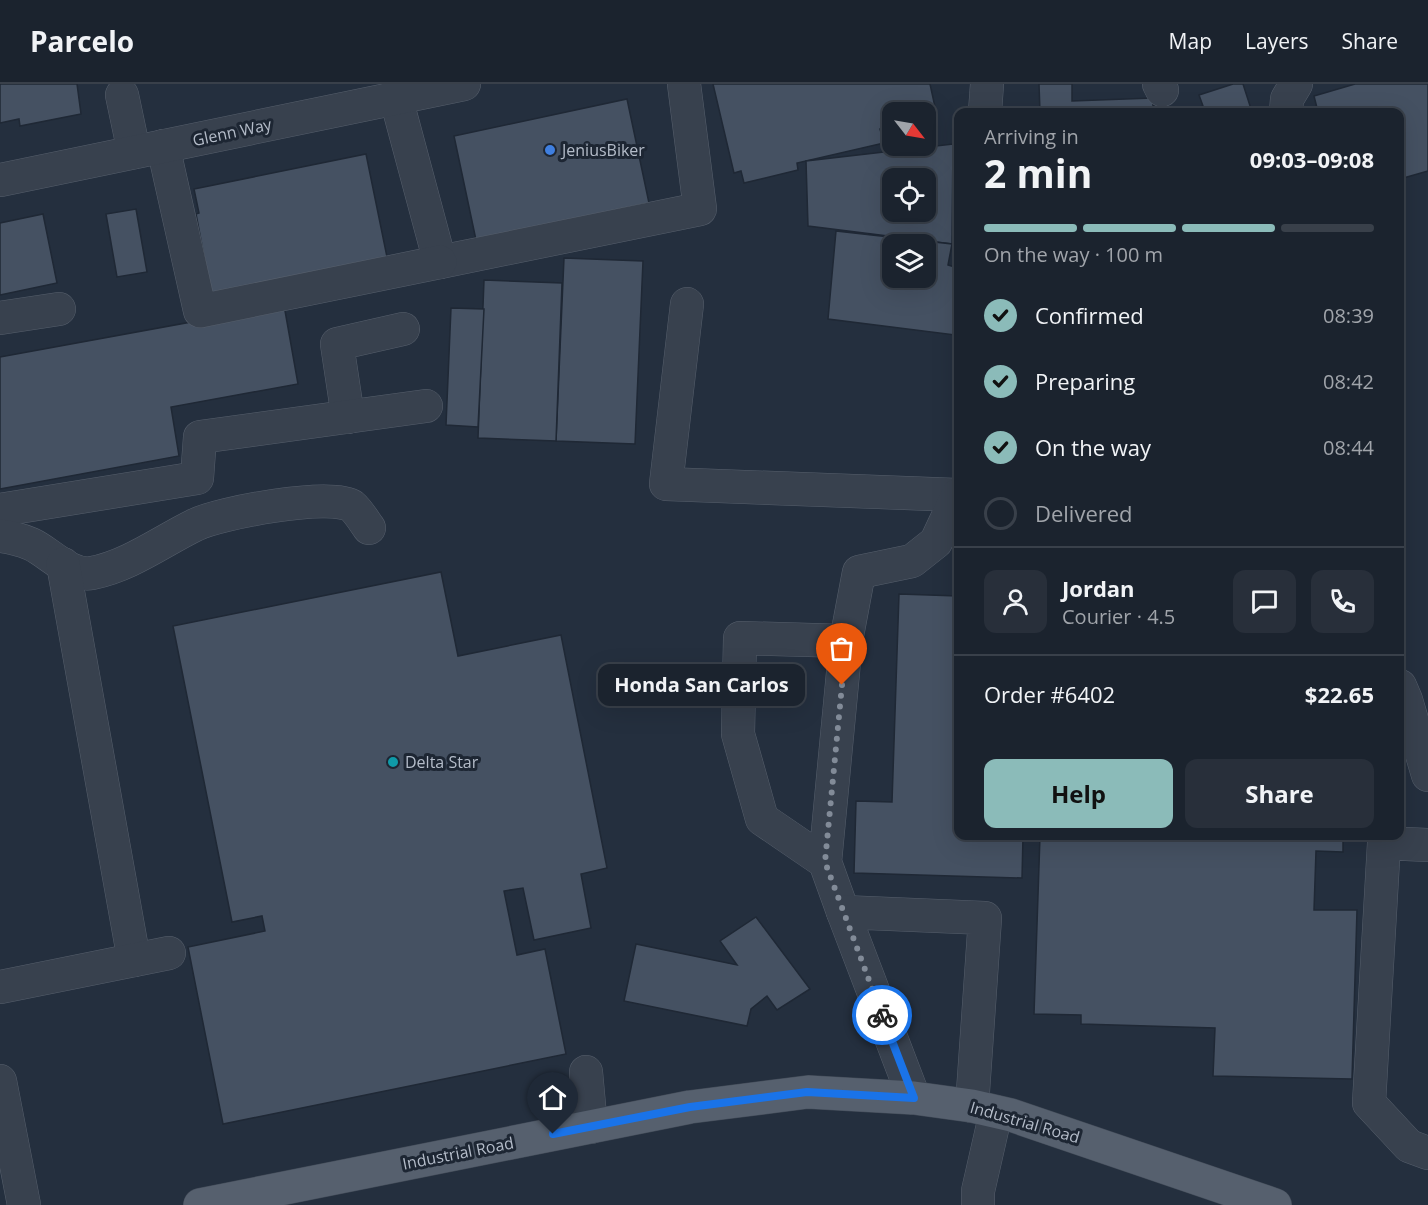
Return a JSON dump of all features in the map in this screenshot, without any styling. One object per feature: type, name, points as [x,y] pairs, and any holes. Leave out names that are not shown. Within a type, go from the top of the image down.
[{"type":"main road","name":"Industrial Road","points":[[200,1205],[254,1200],[591,1126],[690,1107],[807,1092],[914,1098],[984,1109],[1045,1126],[1275,1205]]},
{"type":"street","name":"Glenn Way","points":[[0,180],[464,84]]},
{"type":"street","points":[[122,95],[149,149],[200,311],[700,209],[684,84]]},
{"type":"street","points":[[985,108],[987,84]]},
{"type":"street","points":[[1286,108],[1287,99],[1296,84]]},
{"type":"street","points":[[396,98],[440,262]]},
{"type":"street","points":[[687,303],[666,484],[954,495]]},
{"type":"street","points":[[0,318],[59,309]]},
{"type":"street","points":[[348,417],[337,344],[403,329]]},
{"type":"street","points":[[0,510],[197,478],[200,437],[426,406]]},
{"type":"street","points":[[0,536],[32,544],[63,564],[89,574],[116,565],[197,524],[222,515],[282,504],[340,502],[352,506],[369,528]]},
{"type":"street","points":[[914,1098],[825,862],[846,641],[859,572],[912,561],[936,542],[954,504]]},
{"type":"street","points":[[63,564],[134,960]]},
{"type":"street","points":[[825,862],[762,819],[738,734],[740,638],[846,641]]},
{"type":"street","points":[[1404,695],[1428,775]]},
{"type":"street","points":[[1419,1149],[1369,1103],[1384,843],[1428,845]]},
{"type":"street","points":[[843,912],[985,918],[984,1109],[978,1205]]},
{"type":"street","points":[[0,987],[169,953]]},
{"type":"street","points":[[586,1071],[591,1126]]},
{"type":"street","points":[[0,1081],[24,1205]]},
{"type":"building","points":[[0,84],[77,84],[81,114],[20,126],[19,119],[0,123]]},
{"type":"building","points":[[713,84],[930,84],[934,102],[882,102],[882,128],[880,129],[882,143],[797,163],[798,170],[744,183],[741,171],[734,173]]},
{"type":"building","points":[[1039,84],[1072,84],[1072,101],[1153,98],[1153,108],[1040,108]]},
{"type":"building","points":[[1233,84],[1243,84],[1251,108],[1197,108],[1203,106],[1199,95]]},
{"type":"building","points":[[1355,84],[1428,84],[1428,171],[1404,178],[1404,108],[1317,108],[1314,96]]},
{"type":"building","points":[[627,99],[649,203],[476,240],[454,136]]},
{"type":"building","points":[[953,144],[952,244],[936,242],[936,234],[882,235],[808,226],[806,161],[882,152],[882,156],[936,156],[936,146]]},
{"type":"building","points":[[366,154],[387,257],[211,293],[196,214],[199,213],[194,189]]},
{"type":"building","points":[[136,209],[147,272],[117,277],[106,214]]},
{"type":"building","points":[[43,214],[57,283],[0,295],[0,223]]},
{"type":"building","points":[[836,231],[882,236],[882,288],[936,288],[936,242],[952,244],[948,265],[954,267],[954,335],[828,319]]},
{"type":"building","points":[[564,258],[643,261],[635,444],[556,441]]},
{"type":"building","points":[[484,280],[562,283],[556,441],[478,438]]},
{"type":"building","points":[[284,305],[298,384],[171,407],[179,456],[0,489],[0,357]]},
{"type":"building","points":[[451,308],[484,309],[478,427],[446,425]]},
{"type":"building","name":"Delta Star","points":[[441,572],[458,656],[561,635],[607,868],[581,874],[591,928],[534,940],[523,888],[504,891],[517,955],[545,949],[566,1054],[223,1124],[188,947],[265,931],[262,916],[232,922],[173,626]]},
{"type":"building","points":[[899,594],[954,596],[954,840],[1023,840],[1022,878],[854,873],[856,801],[892,802]]},
{"type":"building","points":[[1040,840],[1343,840],[1343,852],[1316,851],[1314,910],[1357,910],[1352,1079],[1213,1076],[1215,1028],[1081,1024],[1081,1015],[1034,1014]]},
{"type":"building","points":[[756,917],[810,989],[777,1010],[767,996],[751,1009],[747,1026],[624,1001],[636,944],[737,965],[720,941]]},
{"type":"way so far","points":[[842,685],[825,862],[882,1015]]},
{"type":"place","name":"JeniusBiker","points":[[550,150]]},
{"type":"place","name":"Honda San Carlos","points":[[842,685]]},
{"type":"place","name":"Delta Star","points":[[393,762]]},
{"type":"route","points":[[553,1134],[690,1107],[807,1092],[914,1098],[882,1015]]}]
